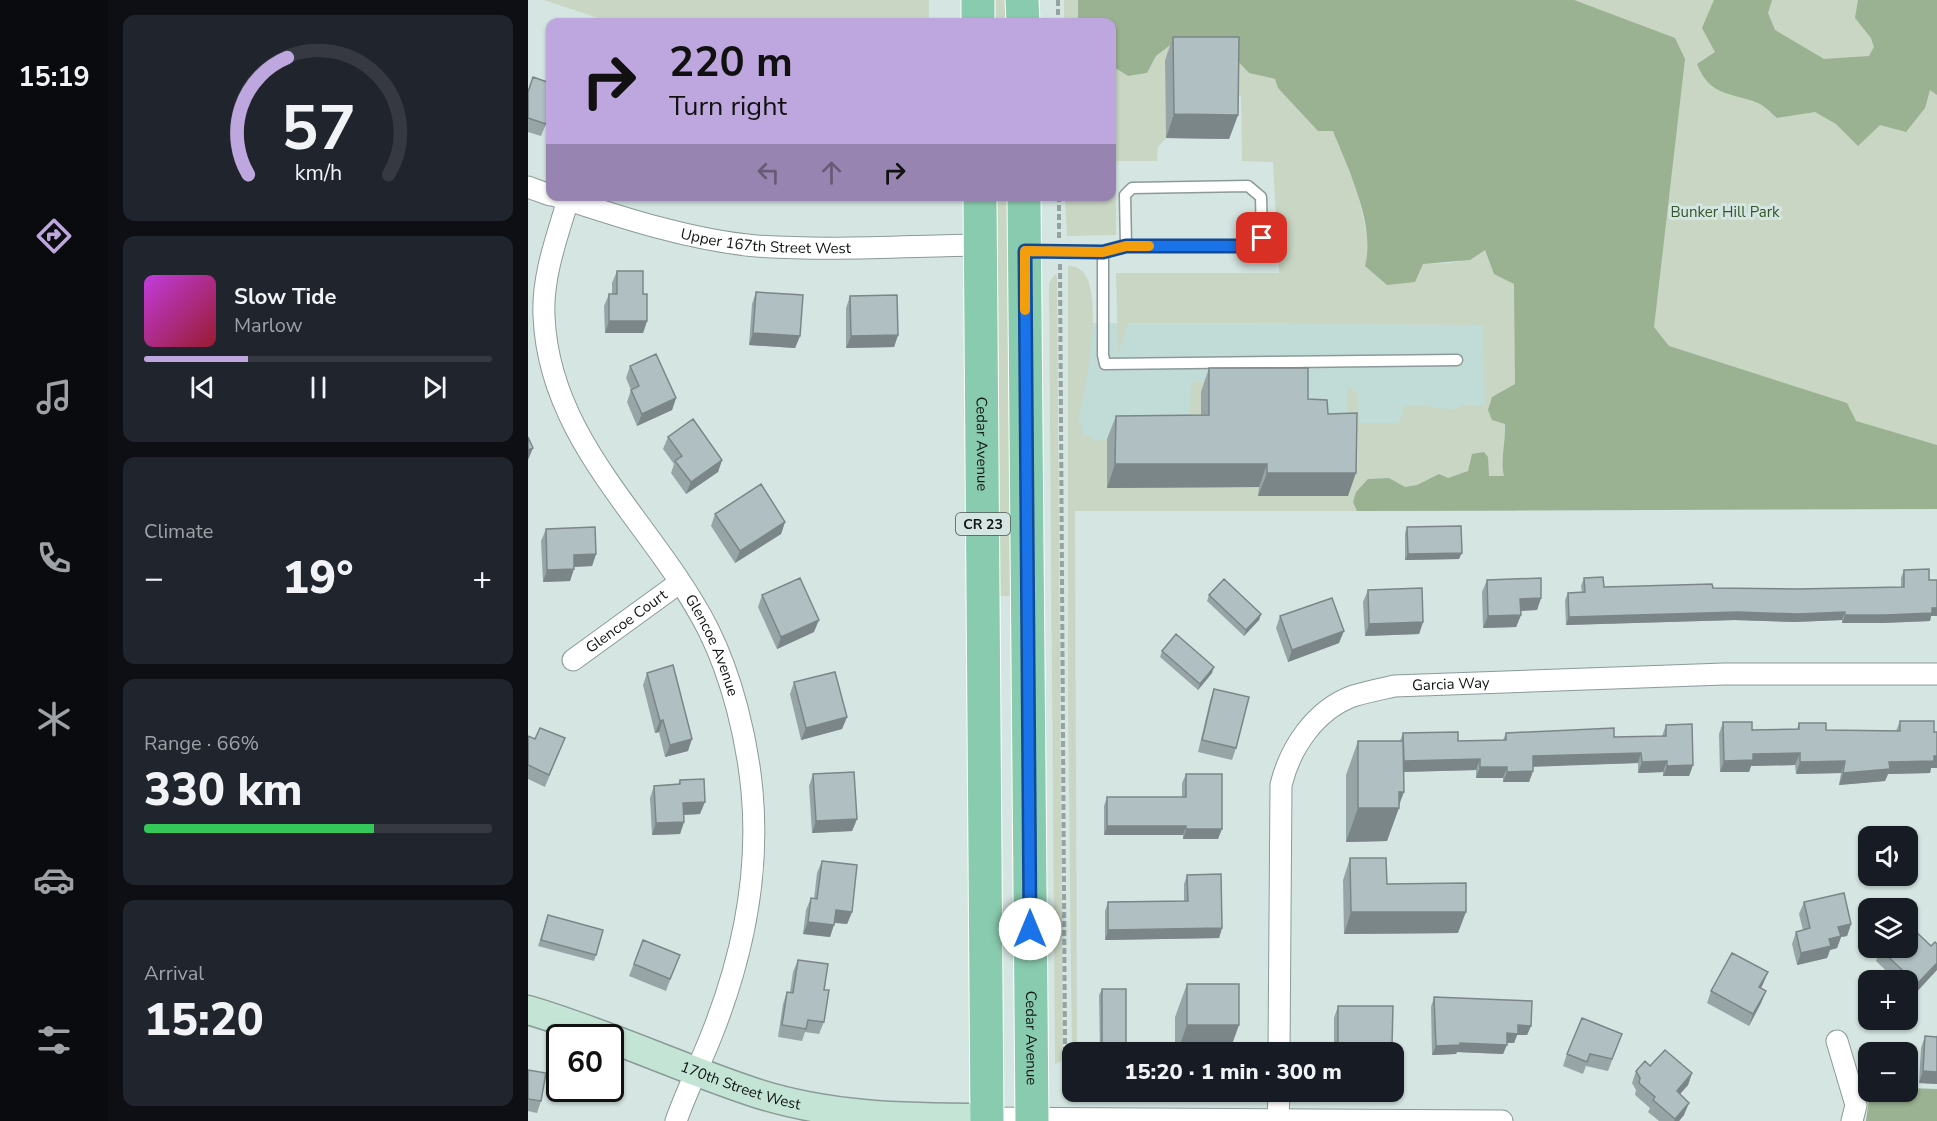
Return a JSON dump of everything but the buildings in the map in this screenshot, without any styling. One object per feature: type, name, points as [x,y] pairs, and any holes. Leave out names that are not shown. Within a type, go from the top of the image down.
[{"type":"main road","points":[[978,0],[978,18]]},
{"type":"main road","points":[[1022,0],[1023,18]]},
{"type":"main road","name":"Cedar Avenue","points":[[980,201],[987,1120]]},
{"type":"main road","name":"Cedar Avenue","points":[[1024,201],[1032,1119]]},
{"type":"street","name":"Upper 167th Street West","points":[[528,187],[546,193]]},
{"type":"street","name":"Glencoe Avenue","points":[[557,201],[544,316],[558,393],[574,429],[595,463],[679,583],[708,630],[732,697],[747,754],[753,826],[753,877],[746,925],[728,991],[676,1121]]},
{"type":"street","name":"Upper 167th Street West","points":[[572,201],[669,229],[754,245],[812,248],[980,245]]},
{"type":"street","name":"Glencoe Court","points":[[573,660],[679,583]]},
{"type":"street","name":"Garcia Way","points":[[1279,1042],[1281,785],[1285,766],[1306,732],[1329,711],[1351,697],[1394,686],[1725,674],[1937,674]]},
{"type":"street","name":"170th Street West","points":[[528,1010],[581,1025],[748,1091],[834,1110],[910,1118],[987,1120],[1070,1118],[1502,1121]]},
{"type":"street","points":[[1837,1041],[1856,1105],[1852,1121]]},
{"type":"street","points":[[1278,1121],[1279,1102]]},
{"type":"lane","points":[[1025,251],[1103,252],[1126,246],[1257,246],[1262,238],[1261,197],[1248,186],[1132,188],[1125,195],[1126,246]]},
{"type":"lane","points":[[1103,252],[1103,355],[1105,364],[1457,360]]},
{"type":"path","points":[[1058,0],[1058,18]]},
{"type":"path","points":[[1059,201],[1065,1048],[1070,1118]]},
{"type":"shaded area","points":[[1071,323],[1514,325],[1516,511],[1074,511]]},
{"type":"green space","points":[[544,0],[929,0],[929,18],[598,18]]},
{"type":"green space","points":[[993,0],[1008,0],[1008,18],[993,18]]},
{"type":"green space","points":[[1064,0],[1078,0],[1078,18],[1064,18]]},
{"type":"green space","points":[[1078,0],[1574,0],[1675,38],[1685,59],[1654,327],[1669,346],[1847,403],[1856,421],[1937,445],[1937,509],[1357,511],[1353,502],[1356,492],[1368,479],[1389,478],[1405,487],[1417,485],[1439,474],[1448,478],[1468,471],[1472,454],[1484,452],[1488,457],[1489,476],[1504,476],[1505,424],[1492,420],[1488,410],[1492,397],[1515,384],[1514,284],[1494,274],[1485,250],[1470,260],[1423,264],[1415,282],[1387,285],[1365,266],[1367,233],[1364,215],[1333,131],[1318,131],[1278,88],[1275,79],[1249,73],[1229,52],[1173,43],[1156,56],[1147,73],[1128,76],[1116,68],[1116,18],[1078,18]]},
{"type":"green space","name":"Bunker Hill Park","points":[[1510,0],[1937,0],[1937,509],[1514,384],[1492,397],[1505,430],[1504,477],[1488,476],[1488,457],[1472,454],[1468,472],[1448,478],[1439,474],[1417,485],[1405,487],[1389,478],[1368,479],[1356,492],[1353,502],[1357,511],[1075,511],[1077,1042],[1072,1042],[1068,694],[1068,266],[1082,271],[1090,285],[1093,307],[1092,333],[1078,422],[1082,423],[1082,436],[1089,436],[1094,441],[1107,439],[1107,488],[1259,487],[1259,496],[1348,436],[1347,386],[1357,394],[1359,423],[1399,423],[1405,405],[1457,409],[1460,405],[1485,405],[1483,325],[1128,323],[1118,354],[1116,273],[1279,273],[1273,162],[1242,161],[1241,96],[1230,96],[1165,60],[1166,138],[1158,147],[1157,161],[1116,161],[1116,68],[1128,76],[1147,73],[1156,56],[1173,43],[1229,52],[1249,73],[1275,79],[1278,88],[1333,131],[1358,193],[1370,251],[1428,263],[1457,262],[1485,250],[1494,274]]},
{"type":"green space","points":[[1714,0],[1772,0],[1768,13],[1775,30],[1824,59],[1869,56],[1874,47],[1871,38],[1855,18],[1858,0],[1937,0],[1937,95],[1930,90],[1925,108],[1906,132],[1880,125],[1858,146],[1836,124],[1815,112],[1777,118],[1758,103],[1715,88],[1702,75],[1697,64],[1715,52],[1702,28]]},
{"type":"green space","points":[[994,201],[1010,201],[1013,596],[998,596]]},
{"type":"green space","name":"Bunker Hill Park","points":[[1065,201],[1116,201],[1116,235],[1067,236]]},
{"type":"green space","points":[[1055,274],[1057,277],[1063,1042],[1062,1060],[1055,1064],[1049,283]]},
{"type":"green space","points":[[1226,381],[1201,438],[1190,422],[1191,385],[1196,382]]},
{"type":"green space","points":[[1918,1088],[1937,1089],[1937,1121],[1866,1121],[1869,1102],[1918,1102]]},
{"type":"slow traffic","points":[[1025,310],[1025,251],[1103,252],[1126,246],[1149,246]]},
{"type":"route","points":[[1030,929],[1025,251],[1103,252],[1126,246],[1257,246],[1262,238]]}]
